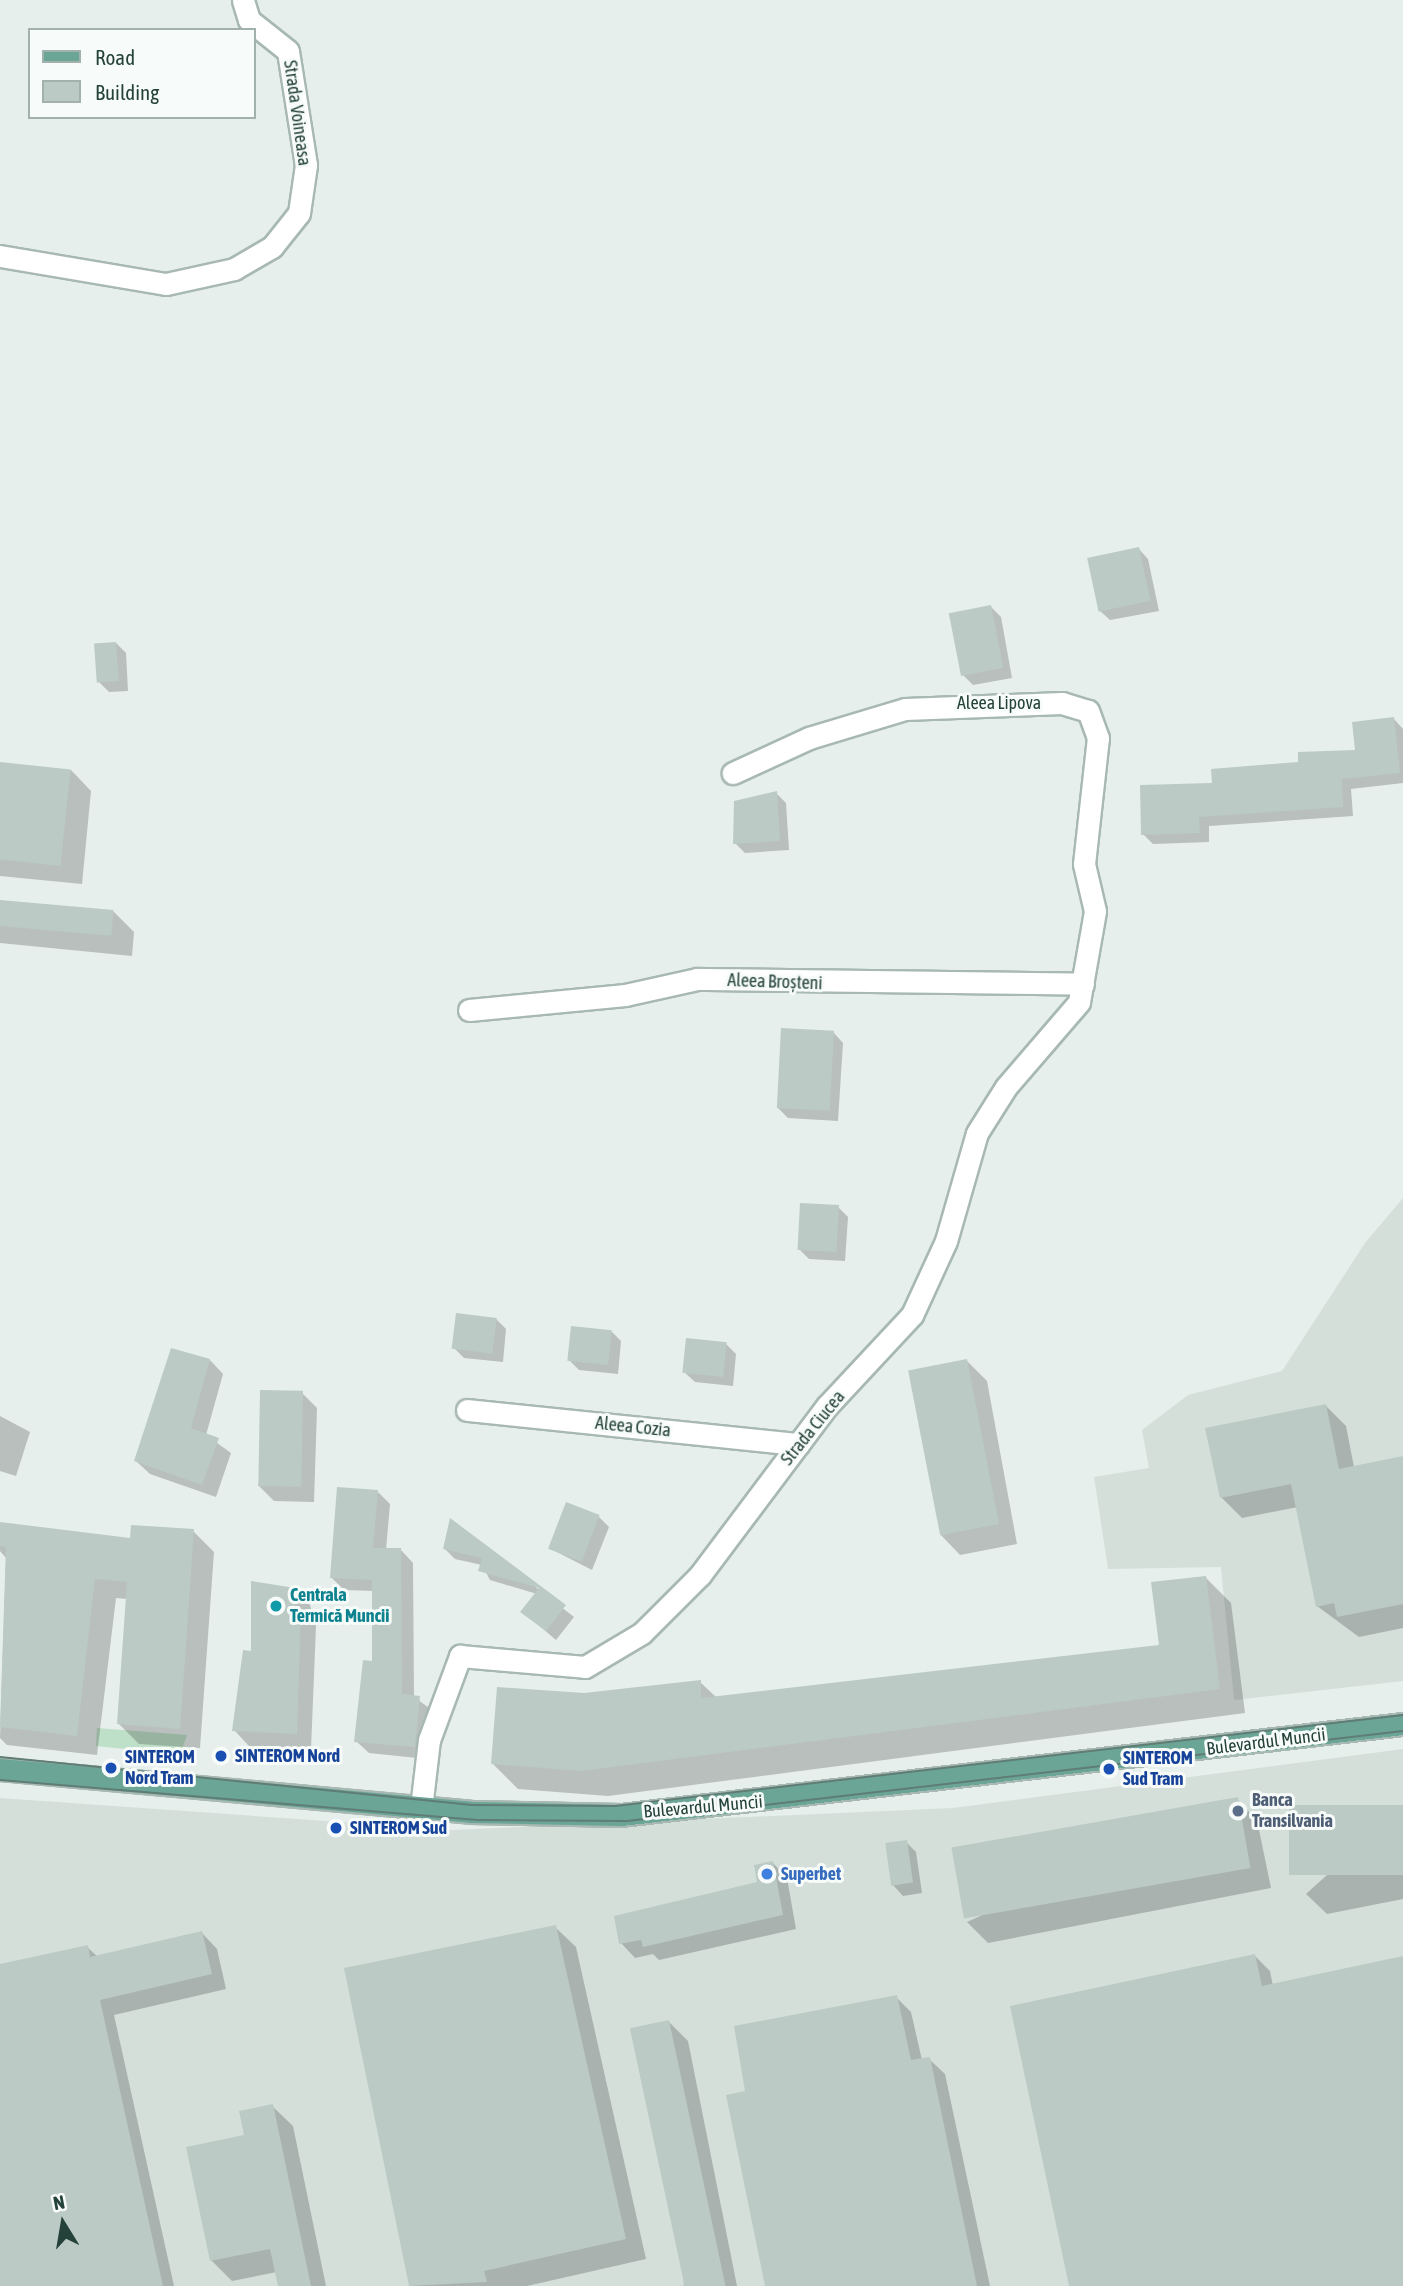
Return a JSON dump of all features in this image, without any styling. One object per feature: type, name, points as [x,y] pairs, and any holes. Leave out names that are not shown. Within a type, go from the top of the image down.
[{"type":"main road","name":"Bulevardul Muncii","points":[[0,1769],[421,1808],[569,1816],[675,1811],[1403,1724]]},
{"type":"street","name":"Strada Voineasa","points":[[0,256],[166,284],[234,269],[272,247],[299,213],[306,165],[288,51],[249,20],[243,0]]},
{"type":"street","name":"Aleea Lipova","points":[[733,773],[809,738],[905,709],[970,702],[1077,705],[1088,712],[1098,738],[1084,864],[1091,894]]},
{"type":"street","name":"Strada Ciucea","points":[[421,1808],[429,1740],[460,1656],[488,1654],[571,1669],[621,1649],[700,1575],[798,1444],[912,1315],[946,1241],[977,1133],[1006,1087],[1070,1017],[1083,984],[1093,930],[1091,894]]},
{"type":"street","name":"Aleea Broșteni","points":[[469,1010],[625,995],[697,979],[1083,984]]},
{"type":"street","name":"Aleea Cozia","points":[[467,1410],[798,1444]]},
{"type":"shaded area","points":[[1403,1198],[1403,1681],[1234,1700],[1221,1567],[1108,1569],[1094,1477],[1149,1468],[1142,1430],[1188,1395],[1282,1371],[1365,1243]]},
{"type":"shaded area","points":[[1403,1749],[1403,2286],[0,2286],[0,1798],[453,1830],[953,1808]]},
{"type":"green space","points":[[97,1728],[187,1735],[180,1755],[96,1746]]},
{"type":"building","points":[[1139,547],[1150,601],[1099,612],[1087,558]]},
{"type":"building","points":[[991,605],[1003,668],[961,676],[949,613]]},
{"type":"building","points":[[116,642],[119,681],[97,682],[94,644]]},
{"type":"building","points":[[1394,717],[1400,773],[1342,779],[1343,807],[1199,817],[1200,833],[1141,835],[1140,785],[1212,783],[1211,769],[1298,762],[1298,752],[1355,750],[1352,722]]},
{"type":"building","points":[[0,762],[71,769],[60,866],[0,860]]},
{"type":"building","points":[[777,791],[780,841],[733,844],[734,801]]},
{"type":"building","points":[[0,900],[114,910],[111,936],[0,926]]},
{"type":"building","points":[[781,1028],[834,1031],[830,1111],[777,1108]]},
{"type":"building","points":[[800,1203],[839,1205],[836,1252],[798,1250]]},
{"type":"building","points":[[456,1313],[497,1318],[492,1354],[452,1349]]},
{"type":"building","points":[[571,1326],[612,1330],[608,1365],[567,1361]]},
{"type":"building","points":[[686,1338],[727,1342],[723,1377],[682,1373]]},
{"type":"building","points":[[171,1348],[210,1359],[191,1428],[219,1438],[202,1485],[134,1461]]},
{"type":"building","points":[[967,1359],[999,1524],[940,1535],[908,1370]]},
{"type":"building","points":[[260,1390],[303,1391],[301,1487],[258,1486]]},
{"type":"building","points":[[1326,1404],[1339,1469],[1403,1456],[1403,1604],[1337,1617],[1334,1603],[1316,1607],[1291,1484],[1220,1498],[1205,1428]]},
{"type":"building","points":[[337,1487],[378,1490],[373,1548],[401,1548],[402,1694],[420,1696],[415,1747],[354,1742],[363,1660],[372,1661],[372,1580],[330,1578]]},
{"type":"building","points":[[566,1502],[600,1515],[582,1562],[548,1549]]},
{"type":"building","points":[[450,1518],[566,1605],[546,1631],[520,1612],[539,1588],[478,1571],[482,1558],[443,1549]]},
{"type":"building","points":[[0,1522],[130,1538],[131,1525],[194,1529],[180,1729],[117,1724],[127,1582],[95,1579],[77,1736],[0,1727],[6,1547],[0,1546]]},
{"type":"building","points":[[1206,1576],[1220,1689],[581,1771],[491,1764],[497,1687],[584,1693],[701,1680],[701,1698],[1159,1645],[1151,1582]]},
{"type":"building","points":[[251,1581],[295,1588],[295,1609],[301,1609],[297,1734],[232,1731],[243,1650],[251,1651]]},
{"type":"building","points":[[1238,1797],[1251,1868],[964,1918],[951,1848]]},
{"type":"building","points":[[1289,1805],[1403,1805],[1403,1875],[1289,1875]]},
{"type":"building","points":[[907,1840],[913,1883],[891,1886],[885,1843]]},
{"type":"building","points":[[773,1861],[783,1915],[643,1947],[641,1940],[619,1944],[614,1916],[757,1882],[754,1865]]},
{"type":"building","points":[[556,1925],[626,2239],[484,2271],[487,2282],[409,2286],[344,1968]]},
{"type":"building","points":[[202,1931],[212,1974],[100,2000],[163,2286],[0,2286],[0,1964],[88,1945],[90,1957]]},
{"type":"building","points":[[1255,1954],[1262,1986],[1403,1956],[1403,2286],[1069,2286],[1010,2006]]},
{"type":"building","points":[[897,1995],[911,2060],[930,2057],[977,2286],[765,2286],[726,2095],[745,2091],[734,2026]]},
{"type":"building","points":[[669,2020],[726,2286],[685,2286],[630,2028]]},
{"type":"building","points":[[273,2104],[311,2286],[278,2286],[270,2249],[210,2261],[186,2147],[244,2135],[239,2111]]},
{"type":"tram line","points":[[0,1757],[470,1805],[615,1806],[1403,1715]]},
{"type":"tram line","points":[[0,1780],[480,1820],[627,1821],[1403,1731]]},
{"type":"place","name":"Centrala Termică Muncii","points":[[276,1606]]},
{"type":"place","name":"SINTEROM Nord","points":[[221,1756]]},
{"type":"place","name":"SINTEROM Nord Tram","points":[[111,1768]]},
{"type":"place","name":"SINTEROM Sud Tram","points":[[1109,1769]]},
{"type":"place","name":"Banca Transilvania","points":[[1238,1811]]},
{"type":"place","name":"SINTEROM Sud","points":[[336,1828]]},
{"type":"place","name":"Superbet","points":[[767,1874]]}]
